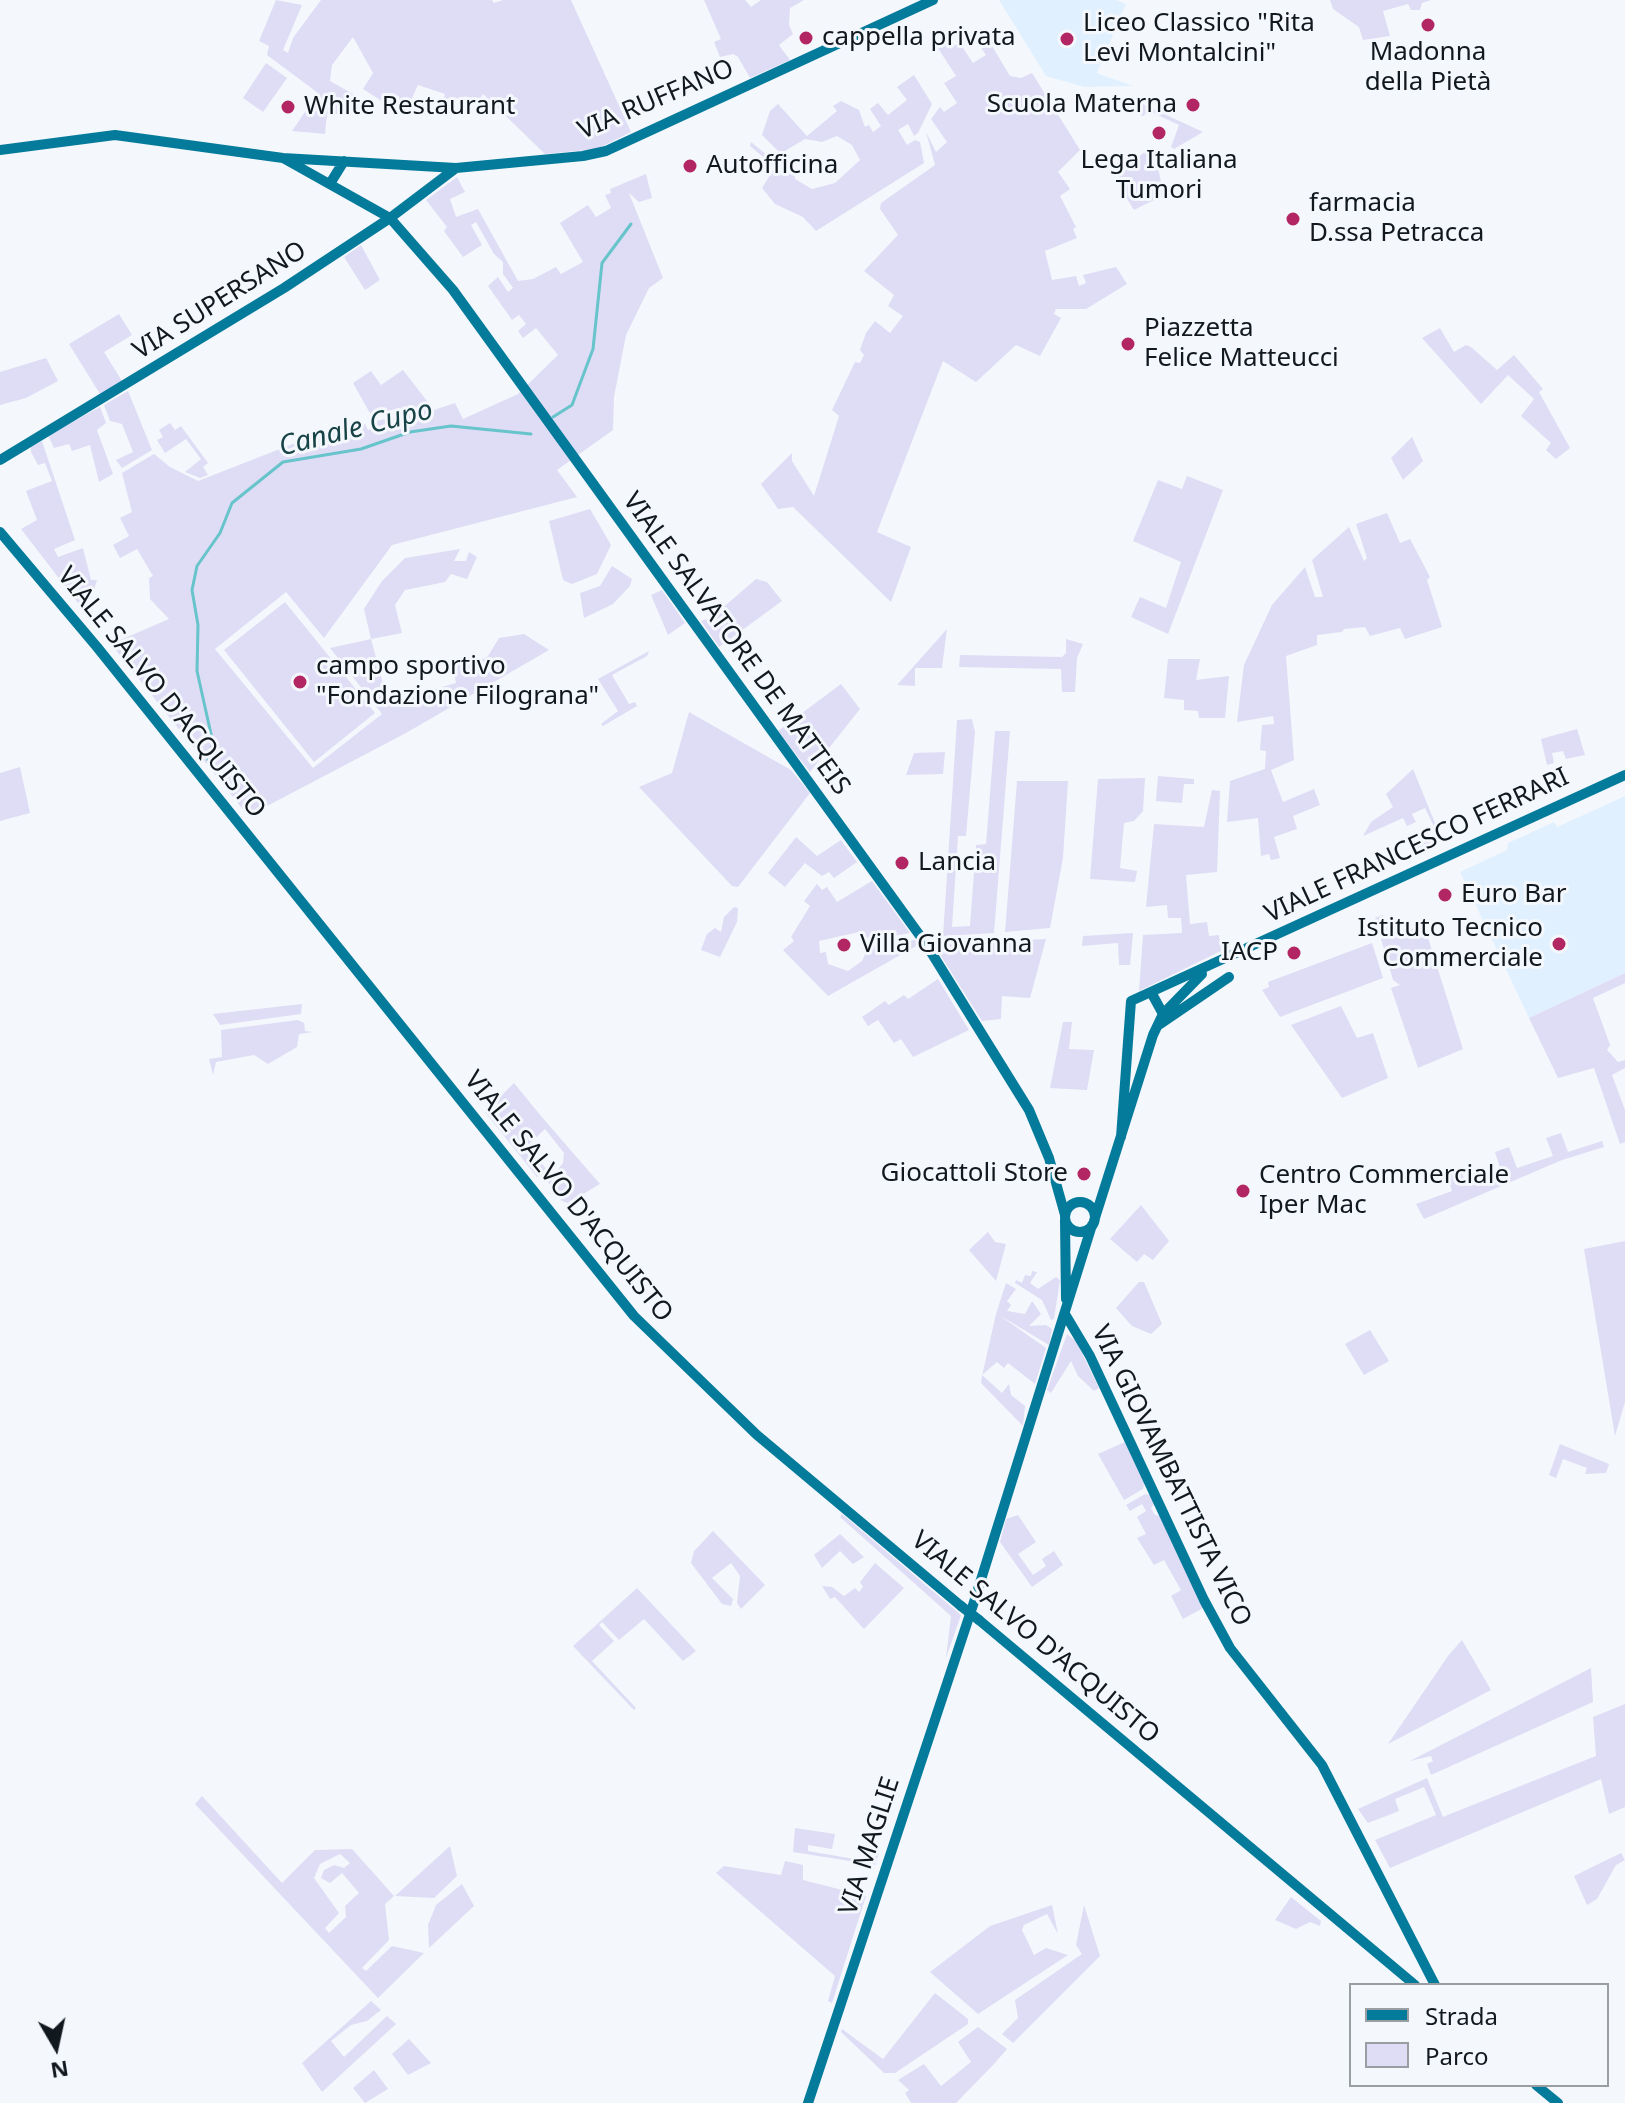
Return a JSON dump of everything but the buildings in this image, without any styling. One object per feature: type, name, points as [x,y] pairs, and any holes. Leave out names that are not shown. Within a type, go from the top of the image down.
[{"type":"street","name":"VIA RUFFANO","points":[[0,150],[115,135],[283,158],[456,168],[583,156],[606,151],[933,0]]},
{"type":"street","name":"VIA RUFFANO","points":[[283,158],[316,175]]},
{"type":"street","points":[[331,182],[344,161]]},
{"type":"street","name":"VIA SUPERSANO","points":[[0,460],[196,344],[390,218],[456,168]]},
{"type":"street","name":"VIALE SALVATORE DE MATTEIS","points":[[316,175],[390,218],[453,290],[926,944],[1029,1110],[1065,1217],[1065,1312]]},
{"type":"street","name":"VIALE SALVO D'ACQUISTO","points":[[0,532],[97,647],[634,1316],[757,1435],[1413,1983]]},
{"type":"street","name":"VIALE FRANCESCO FERRARI","points":[[1127,1055],[1131,1001],[1625,775]]},
{"type":"street","name":"VIALE FRANCESCO FERRARI","points":[[1161,1020],[1194,980],[1226,957]]},
{"type":"street","points":[[1121,1137],[1145,1058],[1161,1020],[1229,977]]},
{"type":"street","points":[[1151,992],[1161,1020]]},
{"type":"street","points":[[1121,1137],[1127,1055],[1145,1058]]},
{"type":"street","name":"VIA MAGLIE","points":[[808,2103],[974,1602],[1121,1137]]},
{"type":"street","points":[[1058,1189],[1081,1203],[1093,1211],[1093,1223],[1084,1231],[1074,1231],[1065,1217],[1070,1206],[1081,1203],[1096,1198],[1107,1187]]},
{"type":"street","points":[[1066,1265],[1079,1267]]},
{"type":"street","name":"VIA GIOVAMBATTISTA VICO","points":[[1065,1312],[1116,1410],[1204,1600],[1230,1648],[1293,1727],[1338,1793],[1428,1980]]},
{"type":"street","points":[[1538,2087],[1558,2103]]},
{"type":"shaded area","name":"Liceo Classico \"Rita Levi Montalcini\"","points":[[999,0],[1116,0],[1126,4],[1097,73],[1133,86],[1084,87],[1046,76]]},
{"type":"shaded area","name":"Istituto Tecnico Commerciale","points":[[1625,796],[1625,973],[1529,1018],[1460,872],[1507,850],[1508,843],[1554,822],[1557,827]]},
{"type":"green space","points":[[276,0],[302,5],[283,50],[288,53],[293,38],[321,0],[492,0],[494,3],[503,0],[571,0],[631,132],[597,149],[545,154],[483,94],[478,102],[465,96],[463,100],[456,98],[452,105],[443,101],[445,94],[418,85],[408,107],[400,105],[399,96],[388,97],[388,105],[363,89],[373,73],[353,37],[332,65],[330,81],[362,99],[362,115],[327,114],[325,134],[292,131],[318,93],[267,55],[269,46],[259,41]]},
{"type":"green space","points":[[704,0],[745,0],[751,7],[761,0],[804,0],[790,8],[789,25],[793,34],[779,45],[790,60],[750,78],[738,57],[733,54],[720,57],[714,42],[721,39]]},
{"type":"green space","points":[[1330,0],[1431,0],[1422,3],[1420,10],[1411,10],[1408,4],[1383,11],[1390,36],[1363,40],[1359,27],[1333,9]]},
{"type":"green space","points":[[943,41],[950,49],[959,42],[973,63],[986,55],[980,46],[989,41],[1010,76],[1021,78],[1032,73],[1080,150],[1058,172],[1070,189],[1060,196],[1076,227],[1073,229],[1077,238],[1045,251],[1052,280],[1076,276],[1079,286],[1086,283],[1083,275],[1116,267],[1127,284],[1086,309],[1056,309],[1054,314],[1061,318],[1040,356],[1016,345],[976,382],[943,361],[877,532],[911,547],[891,602],[793,507],[778,509],[761,484],[792,453],[792,461],[814,496],[839,416],[832,410],[855,362],[860,363],[864,355],[860,350],[866,333],[875,321],[890,333],[903,316],[888,306],[894,295],[864,271],[898,235],[880,209],[881,203],[935,165],[926,132],[936,152],[947,142],[931,119],[940,107],[944,112],[957,103],[944,83],[956,76],[936,45]]},
{"type":"green space","points":[[266,63],[287,78],[263,112],[243,98]]},
{"type":"green space","points":[[914,75],[932,104],[918,133],[914,136],[908,124],[898,130],[907,145],[915,140],[920,142],[924,163],[816,231],[803,217],[775,204],[762,188],[775,167],[750,146],[751,142],[777,163],[794,167],[795,179],[812,189],[835,183],[860,160],[852,145],[837,136],[822,142],[805,139],[783,152],[778,151],[762,135],[770,111],[778,104],[807,136],[837,111],[833,106],[841,101],[859,110],[865,127],[869,125],[873,132],[881,126],[870,109],[878,103],[888,115],[907,100],[897,87]]},
{"type":"green space","points":[[1136,101],[1203,132],[1174,149],[1171,147],[1179,125],[1149,111],[1143,116],[1132,112]]},
{"type":"green space","points":[[1146,151],[1157,163],[1164,195],[1134,210],[1113,176]]},
{"type":"green space","points":[[646,174],[652,198],[639,202],[629,193],[663,278],[649,288],[626,335],[614,397],[613,430],[557,470],[577,497],[392,545],[324,638],[286,592],[215,649],[313,768],[382,714],[330,648],[371,639],[388,702],[456,683],[453,669],[463,662],[476,663],[488,656],[499,638],[524,634],[549,650],[406,733],[248,816],[111,644],[169,619],[150,599],[149,578],[153,576],[137,549],[120,558],[113,545],[129,536],[120,518],[132,512],[122,473],[154,454],[170,467],[198,481],[308,438],[365,424],[368,430],[375,427],[373,422],[400,415],[396,409],[371,415],[353,383],[371,371],[381,385],[403,370],[434,410],[455,403],[463,419],[518,394],[558,355],[536,328],[523,338],[518,331],[526,324],[519,315],[512,320],[488,286],[498,277],[508,292],[513,288],[503,274],[503,262],[494,254],[476,222],[471,225],[482,245],[463,257],[444,231],[447,227],[426,200],[457,177],[465,192],[450,199],[456,217],[478,209],[518,281],[533,279],[556,267],[561,274],[583,262],[560,223],[588,205],[596,217],[611,208],[605,195],[611,193],[610,189]]},
{"type":"green space","points":[[361,245],[380,280],[365,290],[344,257]]},
{"type":"green space","points":[[119,314],[132,335],[104,352],[122,381],[100,394],[69,344]]},
{"type":"green space","points":[[1440,328],[1454,352],[1466,345],[1471,347],[1497,370],[1514,355],[1543,389],[1539,392],[1570,448],[1556,459],[1546,450],[1551,443],[1521,416],[1534,399],[1508,375],[1481,404],[1422,338]]},
{"type":"green space","points":[[46,358],[58,381],[26,398],[0,405],[0,372]]},
{"type":"green space","points":[[128,391],[152,450],[122,468],[116,460],[133,452],[122,424],[110,421],[104,405]]},
{"type":"green space","points":[[100,407],[106,423],[97,430],[113,474],[99,482],[90,445],[72,451],[69,444],[54,448],[48,435]]},
{"type":"green space","points":[[170,423],[175,430],[181,426],[208,463],[203,467],[208,475],[200,478],[185,472],[201,459],[186,439],[165,453],[157,440],[163,437],[159,430]]},
{"type":"green space","points":[[1412,437],[1423,461],[1403,480],[1391,458]]},
{"type":"green space","points":[[42,441],[75,540],[54,549],[58,557],[83,548],[91,580],[97,580],[94,590],[78,603],[21,529],[37,520],[26,491],[52,481],[45,463],[38,465],[31,452],[31,447]]},
{"type":"green space","points":[[1187,476],[1223,490],[1168,634],[1131,617],[1140,597],[1166,608],[1181,562],[1133,541],[1158,480],[1182,489]]},
{"type":"green space","points":[[590,509],[611,545],[597,574],[572,584],[563,580],[549,521]]},
{"type":"green space","points":[[1387,513],[1400,543],[1410,539],[1430,577],[1427,580],[1442,627],[1405,639],[1400,628],[1370,636],[1365,627],[1344,629],[1342,632],[1317,635],[1317,645],[1286,656],[1294,760],[1271,770],[1283,802],[1314,789],[1320,805],[1293,816],[1297,829],[1274,837],[1280,858],[1271,860],[1269,854],[1261,856],[1258,818],[1227,822],[1230,781],[1265,769],[1266,751],[1260,750],[1262,725],[1274,724],[1273,716],[1237,722],[1244,665],[1272,605],[1305,567],[1315,597],[1323,597],[1312,560],[1349,527],[1364,561],[1367,558],[1356,524]]},
{"type":"green space","points":[[460,549],[454,561],[466,561],[469,552],[477,557],[467,579],[451,574],[445,582],[405,590],[395,605],[402,633],[371,639],[364,609],[382,581],[405,558]]},
{"type":"green space","points":[[612,566],[632,579],[630,586],[613,604],[584,618],[580,593],[600,586]]},
{"type":"green space","points":[[756,579],[767,582],[782,601],[719,647],[701,621],[712,617]]},
{"type":"green space","points":[[662,590],[685,623],[668,635],[651,595]]},
{"type":"green space","name":"campo sportivo \"Fondazione Filograna\"","points":[[285,602],[375,713],[314,762],[224,650]]},
{"type":"green space","points":[[947,629],[942,668],[915,668],[915,686],[897,685]]},
{"type":"green space","points":[[1066,639],[1083,644],[1077,658],[1075,692],[1062,692],[1061,669],[959,667],[960,655],[1062,657],[1066,653]]},
{"type":"green space","points":[[649,651],[647,656],[612,675],[629,704],[635,702],[637,706],[603,726],[601,724],[618,711],[598,679]]},
{"type":"green space","points":[[1168,659],[1200,659],[1196,680],[1229,676],[1225,718],[1199,718],[1198,711],[1184,710],[1184,700],[1164,698]]},
{"type":"green space","points":[[841,684],[860,709],[810,772],[778,731]]},
{"type":"green space","points":[[689,712],[791,770],[810,793],[738,887],[732,886],[639,787],[672,773]]},
{"type":"green space","points":[[972,719],[975,732],[966,836],[958,836],[952,927],[970,926],[976,845],[986,844],[995,731],[1010,731],[994,933],[943,936],[957,720]]},
{"type":"green space","points":[[1577,729],[1585,755],[1566,759],[1563,751],[1552,753],[1554,763],[1547,765],[1541,739]]},
{"type":"green space","points":[[945,752],[943,774],[906,775],[914,753]]},
{"type":"green space","points":[[20,767],[30,813],[0,821],[0,773]]},
{"type":"green space","points":[[1413,769],[1442,840],[1415,851],[1413,849],[1438,835],[1425,808],[1412,814],[1416,822],[1407,826],[1403,818],[1363,836],[1371,822],[1393,807],[1386,794]]},
{"type":"green space","points":[[1158,776],[1194,779],[1194,784],[1184,784],[1182,803],[1156,801]]},
{"type":"green space","points":[[1145,778],[1143,811],[1134,821],[1124,823],[1120,868],[1137,871],[1135,882],[1090,879],[1098,779]]},
{"type":"green space","points":[[1017,781],[1068,781],[1063,858],[1050,928],[1005,932]]},
{"type":"green space","points":[[1212,790],[1220,791],[1217,872],[1186,875],[1190,924],[1207,922],[1209,936],[1219,935],[1221,951],[1139,991],[1143,935],[1182,933],[1181,918],[1168,918],[1167,905],[1146,907],[1154,824],[1204,827]]},
{"type":"green space","points":[[796,837],[817,856],[841,840],[857,862],[834,878],[829,872],[822,876],[805,863],[785,887],[768,873]]},
{"type":"green space","points":[[872,881],[910,933],[870,940],[859,932],[819,941],[820,953],[826,952],[828,964],[848,971],[862,961],[868,948],[915,940],[918,945],[828,996],[783,950],[794,941],[791,937],[810,906],[804,901],[817,884],[822,890],[827,887],[837,902]]},
{"type":"green space","points":[[734,907],[738,908],[737,922],[720,957],[701,950],[707,934],[715,928],[721,932],[724,917]]},
{"type":"green space","points":[[1383,915],[1391,934],[1424,925],[1463,1049],[1418,1068],[1391,988],[1400,985],[1393,980],[1375,918]]},
{"type":"green space","points":[[1133,933],[1130,965],[1119,965],[1118,943],[1082,946],[1083,936]]},
{"type":"green space","points":[[1046,939],[1030,998],[1002,996],[1001,1019],[982,1021],[934,945]]},
{"type":"green space","points":[[1372,943],[1383,978],[1280,1017],[1262,990],[1269,987],[1268,982]]},
{"type":"green space","points":[[1625,973],[1625,983],[1593,998],[1610,1045],[1607,1050],[1618,1062],[1625,1060],[1625,1068],[1612,1075],[1625,1110],[1625,1142],[1620,1144],[1594,1068],[1558,1078],[1529,1018]]},
{"type":"green space","points":[[938,979],[969,1030],[913,1057],[901,1039],[894,1043],[878,1020],[868,1026],[862,1017],[885,1001],[889,1005],[904,995],[908,999]]},
{"type":"green space","points":[[302,1004],[301,1014],[220,1025],[213,1014]]},
{"type":"green space","points":[[1341,1006],[1357,1038],[1373,1033],[1388,1078],[1342,1098],[1291,1025]]},
{"type":"green space","points":[[298,1020],[304,1023],[305,1031],[313,1032],[299,1034],[297,1047],[268,1064],[254,1055],[216,1062],[213,1075],[209,1059],[222,1057],[221,1030]]},
{"type":"green space","points":[[1063,1022],[1072,1022],[1069,1049],[1094,1050],[1087,1090],[1050,1088]]},
{"type":"green space","points":[[514,1083],[600,1184],[568,1203],[562,1201],[548,1182],[563,1163],[564,1153],[545,1129],[527,1146],[548,1171],[537,1177],[485,1112]]},
{"type":"green space","points":[[1561,1133],[1568,1152],[1602,1141],[1604,1147],[1562,1160],[1424,1219],[1416,1204],[1452,1191],[1446,1172],[1460,1168],[1467,1186],[1502,1174],[1495,1152],[1509,1147],[1517,1168],[1553,1156],[1546,1138]]},
{"type":"green space","points":[[1141,1205],[1169,1241],[1153,1260],[1144,1254],[1137,1262],[1110,1239]]},
{"type":"green space","points":[[988,1232],[995,1242],[1006,1244],[996,1281],[969,1250]]},
{"type":"green space","points":[[1625,1241],[1625,1402],[1615,1436],[1584,1249]]},
{"type":"green space","points":[[1032,1271],[1037,1272],[1030,1283],[1038,1289],[1056,1277],[1060,1280],[1054,1319],[1051,1320],[1042,1300],[1015,1283],[1016,1280],[1022,1283],[1025,1275],[1031,1276]]},
{"type":"green space","points":[[1139,1282],[1144,1282],[1162,1324],[1151,1334],[1132,1326],[1116,1308]]},
{"type":"green space","points":[[1006,1283],[1016,1289],[1007,1301],[1011,1305],[1007,1311],[1025,1314],[1032,1301],[1041,1314],[1029,1326],[1046,1325],[1052,1329],[1049,1345],[999,1315],[1046,1348],[1035,1384],[1008,1363],[1004,1368],[997,1362],[982,1375]]},
{"type":"green space","points":[[1370,1330],[1389,1361],[1364,1375],[1345,1344]]},
{"type":"green space","points":[[1067,1334],[1076,1341],[1099,1388],[1094,1391],[1078,1376],[1071,1361],[1051,1393],[1047,1390]]},
{"type":"green space","points":[[982,1375],[1002,1393],[1009,1384],[1011,1395],[1025,1406],[1023,1426],[981,1383]]},
{"type":"green space","points":[[1125,1442],[1144,1483],[1143,1489],[1124,1500],[1098,1454]]},
{"type":"green space","points":[[1560,1444],[1609,1464],[1606,1473],[1585,1474],[1587,1468],[1563,1459],[1556,1478],[1549,1475]]},
{"type":"green space","points":[[1145,1494],[1150,1495],[1155,1503],[1151,1508],[1155,1515],[1160,1516],[1203,1608],[1183,1619],[1171,1596],[1181,1590],[1164,1560],[1154,1565],[1137,1538],[1146,1534],[1137,1517],[1146,1511],[1142,1504],[1130,1511],[1126,1505]]},
{"type":"green space","points":[[842,1514],[961,1615],[946,1658],[951,1616],[840,1517]]},
{"type":"green space","points":[[1018,1515],[1036,1542],[1018,1554],[1033,1575],[1046,1566],[1042,1559],[1054,1551],[1063,1565],[1032,1587],[1000,1542],[1006,1519]]},
{"type":"green space","points":[[713,1531],[765,1585],[741,1609],[737,1603],[740,1576],[731,1563],[712,1578],[733,1599],[731,1606],[722,1604],[691,1563],[694,1551]]},
{"type":"green space","points":[[840,1534],[864,1557],[853,1564],[840,1551],[822,1568],[814,1555]]},
{"type":"green space","points":[[875,1563],[904,1588],[864,1629],[835,1597],[830,1599],[822,1586],[832,1587],[844,1596],[855,1588],[859,1592],[863,1587],[860,1582]]},
{"type":"green space","points":[[637,1588],[696,1651],[683,1661],[644,1619],[619,1640],[602,1622],[599,1625],[614,1641],[592,1661],[636,1708],[634,1710],[573,1646]]},
{"type":"green space","points":[[1462,1640],[1491,1690],[1388,1744],[1448,1656]]},
{"type":"green space","points":[[1591,1668],[1593,1702],[1431,1775],[1427,1764],[1433,1761],[1431,1756],[1410,1761]]},
{"type":"green space","points":[[1625,1704],[1625,1807],[1609,1814],[1601,1779],[1390,1868],[1375,1840],[1436,1815],[1424,1787],[1395,1799],[1399,1811],[1368,1823],[1358,1809],[1427,1778],[1443,1817],[1596,1756],[1593,1717]]},
{"type":"green space","points":[[202,1796],[282,1883],[315,1850],[352,1849],[394,1896],[385,1904],[389,1940],[362,1968],[366,1971],[392,1946],[424,1953],[378,1998],[195,1804]],"holes":[[[340,1854],[350,1863],[344,1868],[334,1865],[324,1870],[321,1878],[330,1883],[342,1873],[359,1893],[345,1906],[346,1917],[329,1933],[325,1928],[339,1913],[314,1878],[320,1864]]]},
{"type":"green space","points":[[795,1828],[835,1834],[832,1849],[808,1845],[808,1851],[860,1860],[864,1853],[879,1853],[875,1865],[793,1852]]},
{"type":"green space","points":[[450,1846],[457,1876],[434,1898],[395,1896]]},
{"type":"green space","points":[[1621,1853],[1625,1860],[1616,1865],[1597,1899],[1587,1905],[1574,1876]]},
{"type":"green space","points":[[785,1861],[803,1865],[803,1880],[866,1896],[832,2003],[828,2001],[835,1976],[716,1873],[724,1866],[781,1875]]},
{"type":"green space","points":[[462,1884],[474,1906],[429,1948],[428,1925],[436,1905]]},
{"type":"green space","points":[[1291,1897],[1321,1921],[1320,1926],[1310,1922],[1296,1929],[1275,1920]]},
{"type":"green space","points":[[1052,1905],[1058,1934],[1047,1914],[1024,1925],[1022,1930],[1034,1955],[1046,1948],[1068,1955],[978,2014],[930,1972],[990,1926]]},
{"type":"green space","points":[[1084,1905],[1100,1956],[1013,2043],[1002,2034],[1018,2018],[1015,2000],[1082,1954],[1076,1945]]},
{"type":"green space","points":[[935,1993],[968,2019],[968,2024],[895,2073],[884,2073],[841,2032],[842,2029],[883,2059]]},
{"type":"green space","points":[[371,2001],[381,2010],[367,2021],[351,2025],[331,2041],[344,2057],[387,2016],[396,2024],[322,2092],[302,2063]]},
{"type":"green space","points":[[978,2027],[1007,2049],[994,2064],[956,2103],[911,2103],[905,2093],[909,2090],[898,2080],[924,2064],[941,2086],[971,2062],[958,2042]]},
{"type":"green space","points":[[409,2039],[431,2063],[408,2075],[392,2054]]},
{"type":"green space","points":[[374,2070],[388,2089],[365,2103],[353,2088]]},
{"type":"waterway","name":"Canale Cupo","points":[[553,417],[572,405],[593,349],[602,263],[631,224]]},
{"type":"waterway","name":"Canale Cupo","points":[[208,760],[213,743],[197,671],[198,625],[192,590],[197,566],[220,533],[232,503],[283,462],[361,449],[410,432],[451,426],[531,434]]},
{"type":"place","name":"Madonna della Pietà","points":[[1428,25]]},
{"type":"place","name":"cappella privata","points":[[806,38]]},
{"type":"place","name":"Liceo Classico \"Rita Levi Montalcini\"","points":[[1067,39]]},
{"type":"place","name":"Scuola Materna","points":[[1193,105]]},
{"type":"place","name":"White Restaurant","points":[[288,107]]},
{"type":"place","name":"Lega Italiana Tumori","points":[[1159,133]]},
{"type":"place","name":"Autofficina","points":[[690,166]]},
{"type":"place","name":"farmacia D.ssa Petracca","points":[[1293,219]]},
{"type":"place","name":"Piazzetta Felice Matteucci","points":[[1128,344]]},
{"type":"place","name":"campo sportivo \"Fondazione Filograna\"","points":[[300,682]]},
{"type":"place","name":"Lancia","points":[[902,863]]},
{"type":"place","name":"Euro Bar","points":[[1445,895]]},
{"type":"place","name":"Istituto Tecnico Commerciale","points":[[1559,944]]},
{"type":"place","name":"Villa Giovanna","points":[[844,945]]},
{"type":"place","name":"IACP","points":[[1294,953]]},
{"type":"place","name":"Giocattoli Store","points":[[1084,1174]]},
{"type":"place","name":"Centro Commerciale Iper Mac","points":[[1243,1191]]}]
